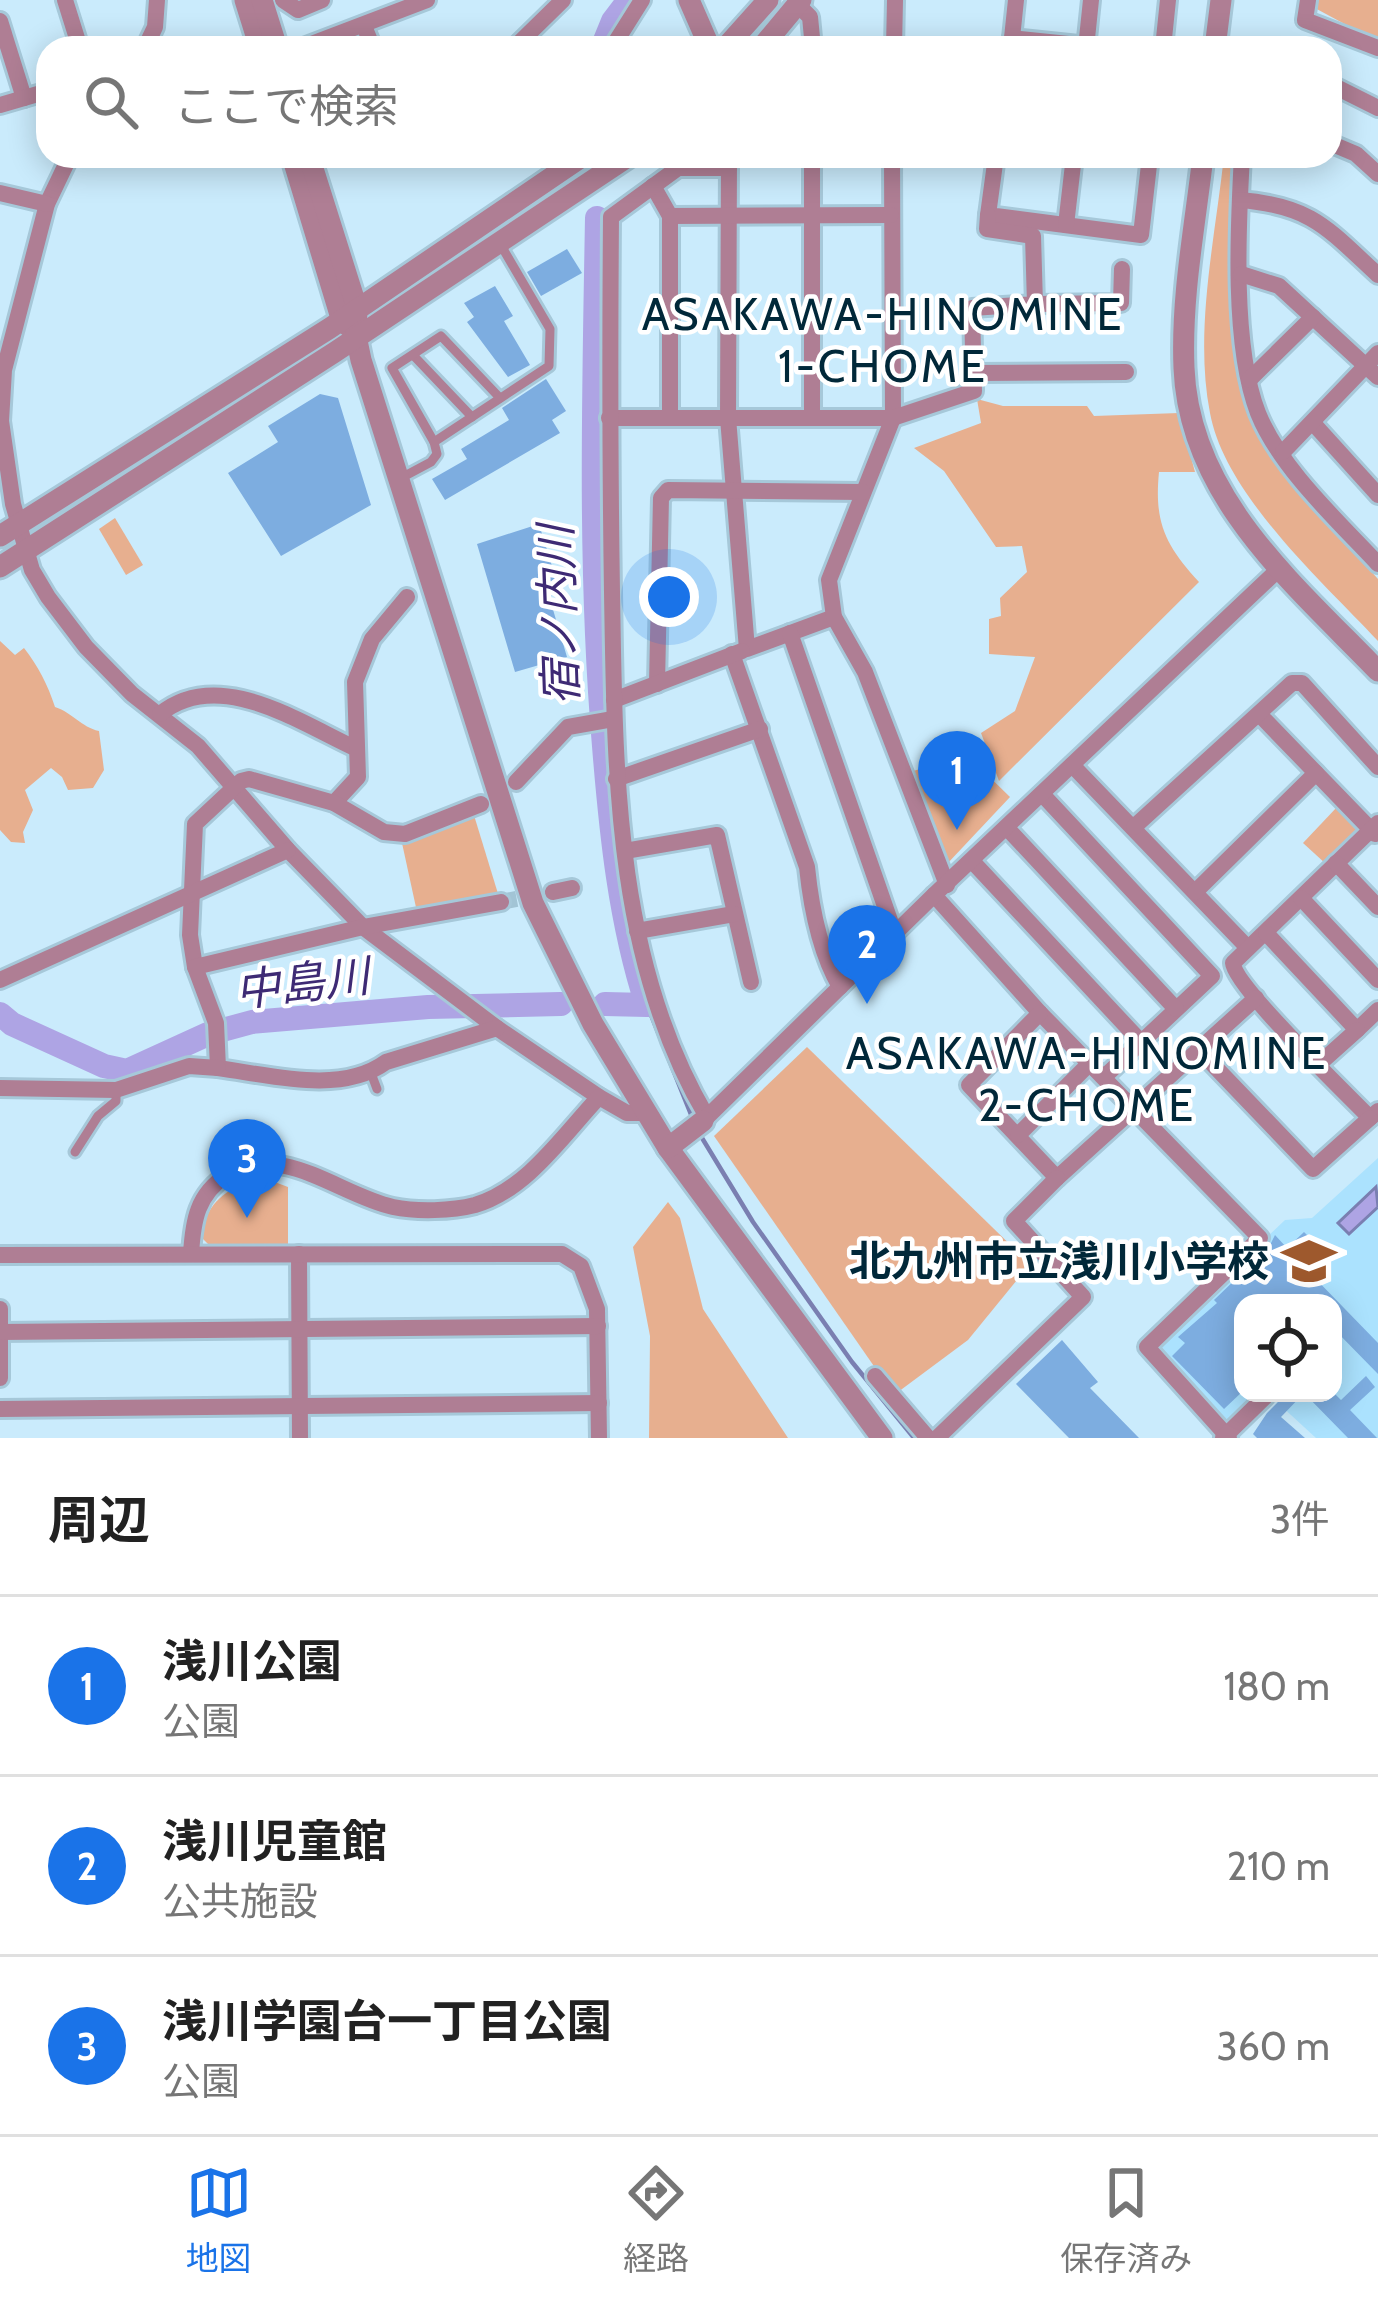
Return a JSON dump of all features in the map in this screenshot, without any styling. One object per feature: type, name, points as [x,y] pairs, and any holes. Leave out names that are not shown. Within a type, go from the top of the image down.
[{"type":"street","points":[[65,0],[76,36]]},
{"type":"street","points":[[151,36],[157,0]]},
{"type":"street","points":[[245,0],[256,36]]},
{"type":"street","points":[[262,0],[273,36]]},
{"type":"street","points":[[283,0],[298,10],[322,0]]},
{"type":"street","points":[[336,36],[427,0]]},
{"type":"street","points":[[526,36],[563,0]]},
{"type":"street","points":[[619,36],[642,0]]},
{"type":"street","points":[[689,0],[705,36]]},
{"type":"street","points":[[736,36],[768,0]]},
{"type":"street","points":[[894,36],[896,0]]},
{"type":"street","points":[[1012,36],[1016,0]]},
{"type":"street","points":[[1087,36],[1091,0]]},
{"type":"street","points":[[1164,36],[1168,0]]},
{"type":"street","points":[[1216,36],[1221,0]]},
{"type":"street","points":[[1308,0],[1305,20],[1378,48]]},
{"type":"street","points":[[771,36],[800,2],[810,16],[812,36]]},
{"type":"street","points":[[0,21],[24,98]]},
{"type":"street","points":[[364,26],[368,36]]},
{"type":"street","points":[[1342,89],[1378,108]]},
{"type":"street","points":[[0,105],[36,94]]},
{"type":"street","points":[[1342,148],[1378,174]]},
{"type":"street","points":[[64,168],[47,204],[4,370],[1,421],[9,530],[26,550],[48,597],[86,647],[132,694],[198,746],[363,927],[599,1097],[628,1113],[646,1113]]},
{"type":"street","points":[[296,168],[351,321],[533,903],[593,1024],[668,1148],[882,1438]]},
{"type":"street","points":[[312,168],[351,321]]},
{"type":"street","points":[[0,567],[566,168]]},
{"type":"street","points":[[9,530],[351,321],[499,242],[611,168]]},
{"type":"street","points":[[678,168],[611,218],[611,713],[638,931],[656,999],[700,1123]]},
{"type":"street","points":[[729,168],[728,418],[739,652],[807,867],[810,896],[832,973],[840,987]]},
{"type":"street","points":[[812,168],[812,418]]},
{"type":"street","points":[[892,168],[892,418],[829,580],[834,617],[865,672],[940,890],[1040,1013],[1260,1238],[1147,1347],[1226,1437],[1259,1402]]},
{"type":"street","points":[[994,168],[987,229],[1033,236],[1035,304]]},
{"type":"street","points":[[1066,225],[1073,168]]},
{"type":"street","points":[[988,215],[1141,235],[1149,168]]},
{"type":"street","points":[[1202,168],[1185,312],[1184,370],[1191,419],[1210,473],[1240,523],[1378,670]]},
{"type":"street","points":[[1241,168],[1240,334],[1259,415],[1303,482],[1378,564]]},
{"type":"street","points":[[653,186],[670,216],[670,417]]},
{"type":"street","points":[[0,193],[47,204]]},
{"type":"street","points":[[1240,200],[1282,203],[1317,219],[1378,275]]},
{"type":"street","points":[[670,216],[891,215]]},
{"type":"street","points":[[610,418],[892,418],[974,391],[972,308],[1035,304],[1121,310],[1122,269]]},
{"type":"street","points":[[1241,274],[1280,286],[1374,365],[1283,452]]},
{"type":"street","points":[[1249,380],[1313,316]]},
{"type":"street","points":[[975,373],[1126,372]]},
{"type":"street","points":[[1313,423],[1378,495]]},
{"type":"street","points":[[657,684],[661,498],[668,490],[863,492]]},
{"type":"street","points":[[668,1148],[700,1123],[1280,569]]},
{"type":"street","points":[[334,802],[358,777],[355,682],[372,639],[407,597]]},
{"type":"street","points":[[516,782],[568,727],[611,713],[657,684],[834,617]]},
{"type":"street","points":[[790,632],[896,935]]},
{"type":"street","points":[[1134,827],[1292,683],[1302,683],[1378,767]]},
{"type":"street","points":[[160,714],[195,696],[221,694],[259,704],[357,749]]},
{"type":"street","points":[[1198,1049],[1313,1169],[1374,1115],[1318,1064],[1234,973],[1233,963],[1376,830],[1259,714]]},
{"type":"street","points":[[616,779],[760,729]]},
{"type":"street","points":[[1072,765],[1248,948]]},
{"type":"street","points":[[1195,892],[1316,773]]},
{"type":"street","points":[[218,1068],[217,1031],[195,967],[190,896],[195,824],[233,785],[249,779],[334,802],[384,832],[405,833],[481,804]]},
{"type":"street","points":[[1018,1135],[1097,1071],[1142,1043],[1212,976],[1042,794]]},
{"type":"street","points":[[1007,828],[1176,1009]]},
{"type":"street","points":[[625,851],[717,835],[752,982]]},
{"type":"street","points":[[0,980],[288,850]]},
{"type":"street","points":[[972,861],[1142,1043]]},
{"type":"street","points":[[1336,863],[1378,907]]},
{"type":"street","points":[[1300,898],[1378,980]]},
{"type":"street","points":[[195,967],[363,927],[502,902]]},
{"type":"street","points":[[638,931],[734,914]]},
{"type":"street","points":[[1266,933],[1357,1030]]},
{"type":"street","points":[[875,1376],[932,1438],[1083,1297],[1014,1221],[1256,998]]},
{"type":"street","points":[[1318,1064],[1378,1010]]},
{"type":"street","points":[[1040,1013],[969,1085],[1057,1178]]},
{"type":"street","points":[[0,1088],[116,1090],[189,1066],[313,1081],[374,1081],[386,1062],[490,1021]]},
{"type":"street","points":[[191,1254],[201,1199],[217,1181],[236,1170],[275,1163],[395,1208],[474,1205],[499,1196],[522,1179],[599,1097]]},
{"type":"street","points":[[299,1254],[300,1438]]},
{"type":"street","points":[[0,1256],[562,1254],[581,1265],[597,1309],[599,1438]]},
{"type":"street","points":[[0,1309],[0,1378]]},
{"type":"street","points":[[0,1332],[598,1326]]},
{"type":"street","points":[[0,1409],[599,1403]]},
{"type":"lane","points":[[434,442],[549,366],[550,328],[499,242]]},
{"type":"lane","points":[[401,478],[437,454],[392,368],[441,336],[500,398]]},
{"type":"lane","points":[[413,355],[472,417]]},
{"type":"lane","points":[[75,1151],[98,1116],[116,1101],[116,1090]]},
{"type":"shaded area","points":[[1314,0],[1378,0],[1378,42],[1313,7]]},
{"type":"shaded area","points":[[1223,168],[1234,168],[1231,294],[1246,396],[1283,469],[1378,579],[1378,641],[1279,536],[1255,506],[1219,444],[1206,382],[1208,285]]},
{"type":"shaded area","points":[[977,399],[1003,406],[1087,406],[1094,416],[1179,413],[1195,472],[1159,472],[1158,505],[1170,544],[1199,582],[999,781],[981,733],[1015,711],[1035,657],[989,654],[989,619],[1001,616],[1000,598],[1027,572],[1022,546],[996,547],[944,471],[914,448],[981,423]]},
{"type":"shaded area","points":[[115,518],[143,565],[126,575],[99,529]]},
{"type":"shaded area","points":[[0,641],[15,655],[24,648],[55,707],[99,731],[104,770],[93,788],[68,790],[51,768],[25,790],[33,810],[23,832],[25,843],[11,842],[0,830]]},
{"type":"shaded area","points":[[968,756],[1010,797],[947,864],[913,771]]},
{"type":"shaded area","points":[[1338,806],[1361,831],[1326,864],[1303,843]]},
{"type":"shaded area","points":[[473,812],[499,897],[417,912],[402,843]]},
{"type":"shaded area","points":[[807,1047],[1030,1264],[968,1340],[894,1395],[714,1136]]},
{"type":"shaded area","name":"北九州市立浅川小学校","points":[[1378,1158],[1378,1438],[1316,1438],[1277,1402],[1342,1402],[1342,1294],[1234,1294],[1234,1402],[1251,1402],[1227,1425],[1158,1353],[1161,1337],[1285,1220],[1312,1218]]},
{"type":"shaded area","points":[[249,1181],[288,1187],[288,1245],[209,1245],[201,1237],[211,1208],[230,1190]]},
{"type":"shaded area","points":[[1376,1187],[1378,1207],[1349,1234],[1338,1223]]},
{"type":"shaded area","points":[[668,1202],[680,1218],[703,1309],[788,1438],[649,1438],[650,1336],[633,1247]]},
{"type":"building","points":[[567,249],[582,273],[541,296],[527,272]]},
{"type":"building","points":[[495,286],[513,316],[504,321],[530,365],[508,377],[467,322],[474,317],[464,303]]},
{"type":"building","points":[[546,379],[566,411],[552,420],[560,433],[445,500],[432,479],[467,459],[461,449],[509,420],[502,408]]},
{"type":"building","points":[[320,394],[338,398],[371,505],[281,556],[228,473],[278,442],[268,426]]},
{"type":"building","points":[[539,524],[560,592],[549,596],[567,657],[515,672],[477,544]]},
{"type":"building","points":[[1304,1232],[1328,1256],[1310,1273],[1330,1294],[1234,1294],[1234,1400],[1224,1409],[1172,1356],[1185,1343],[1178,1337],[1217,1303],[1214,1300],[1269,1247],[1275,1235],[1287,1248]]},
{"type":"building","points":[[1342,1306],[1378,1343],[1378,1374],[1342,1337]]},
{"type":"building","points":[[1062,1340],[1098,1382],[1090,1388],[1139,1438],[1069,1438],[1016,1384]]},
{"type":"building","points":[[1366,1376],[1375,1387],[1350,1410],[1377,1438],[1348,1438],[1313,1402],[1342,1399]]},
{"type":"building","points":[[1278,1402],[1295,1402],[1281,1417],[1305,1438],[1257,1438],[1253,1434]]},
{"type":"waterway","name":"宿ノ内川","points":[[607,36],[629,0]]},
{"type":"waterway","name":"宿ノ内川","points":[[597,218],[594,482],[599,680],[618,877],[647,1005],[605,1004]]},
{"type":"waterway","name":"中島川","points":[[0,1014],[104,1066],[127,1071],[208,1034],[252,1022],[428,1007],[561,1004]]},
{"type":"waterway","points":[[647,1005],[692,1117]]},
{"type":"waterway","points":[[699,1133],[753,1222],[852,1362],[914,1438]]},
{"type":"tunnel","points":[[501,902],[553,892]]},
{"type":"place","name":"浅川公園","points":[[957,830]]},
{"type":"place","name":"浅川児童館","points":[[867,1004]]},
{"type":"place","name":"浅川学園台一丁目公園","points":[[247,1218]]},
{"type":"place","name":"北九州市立浅川小学校","points":[[1309,1261]]},
{"type":"district","name":"ASAKAWA-HINOMINE 1-CHOME","points":[[883,340]]},
{"type":"district","name":"ASAKAWA-HINOMINE 2-CHOME","points":[[1087,1079]]}]
